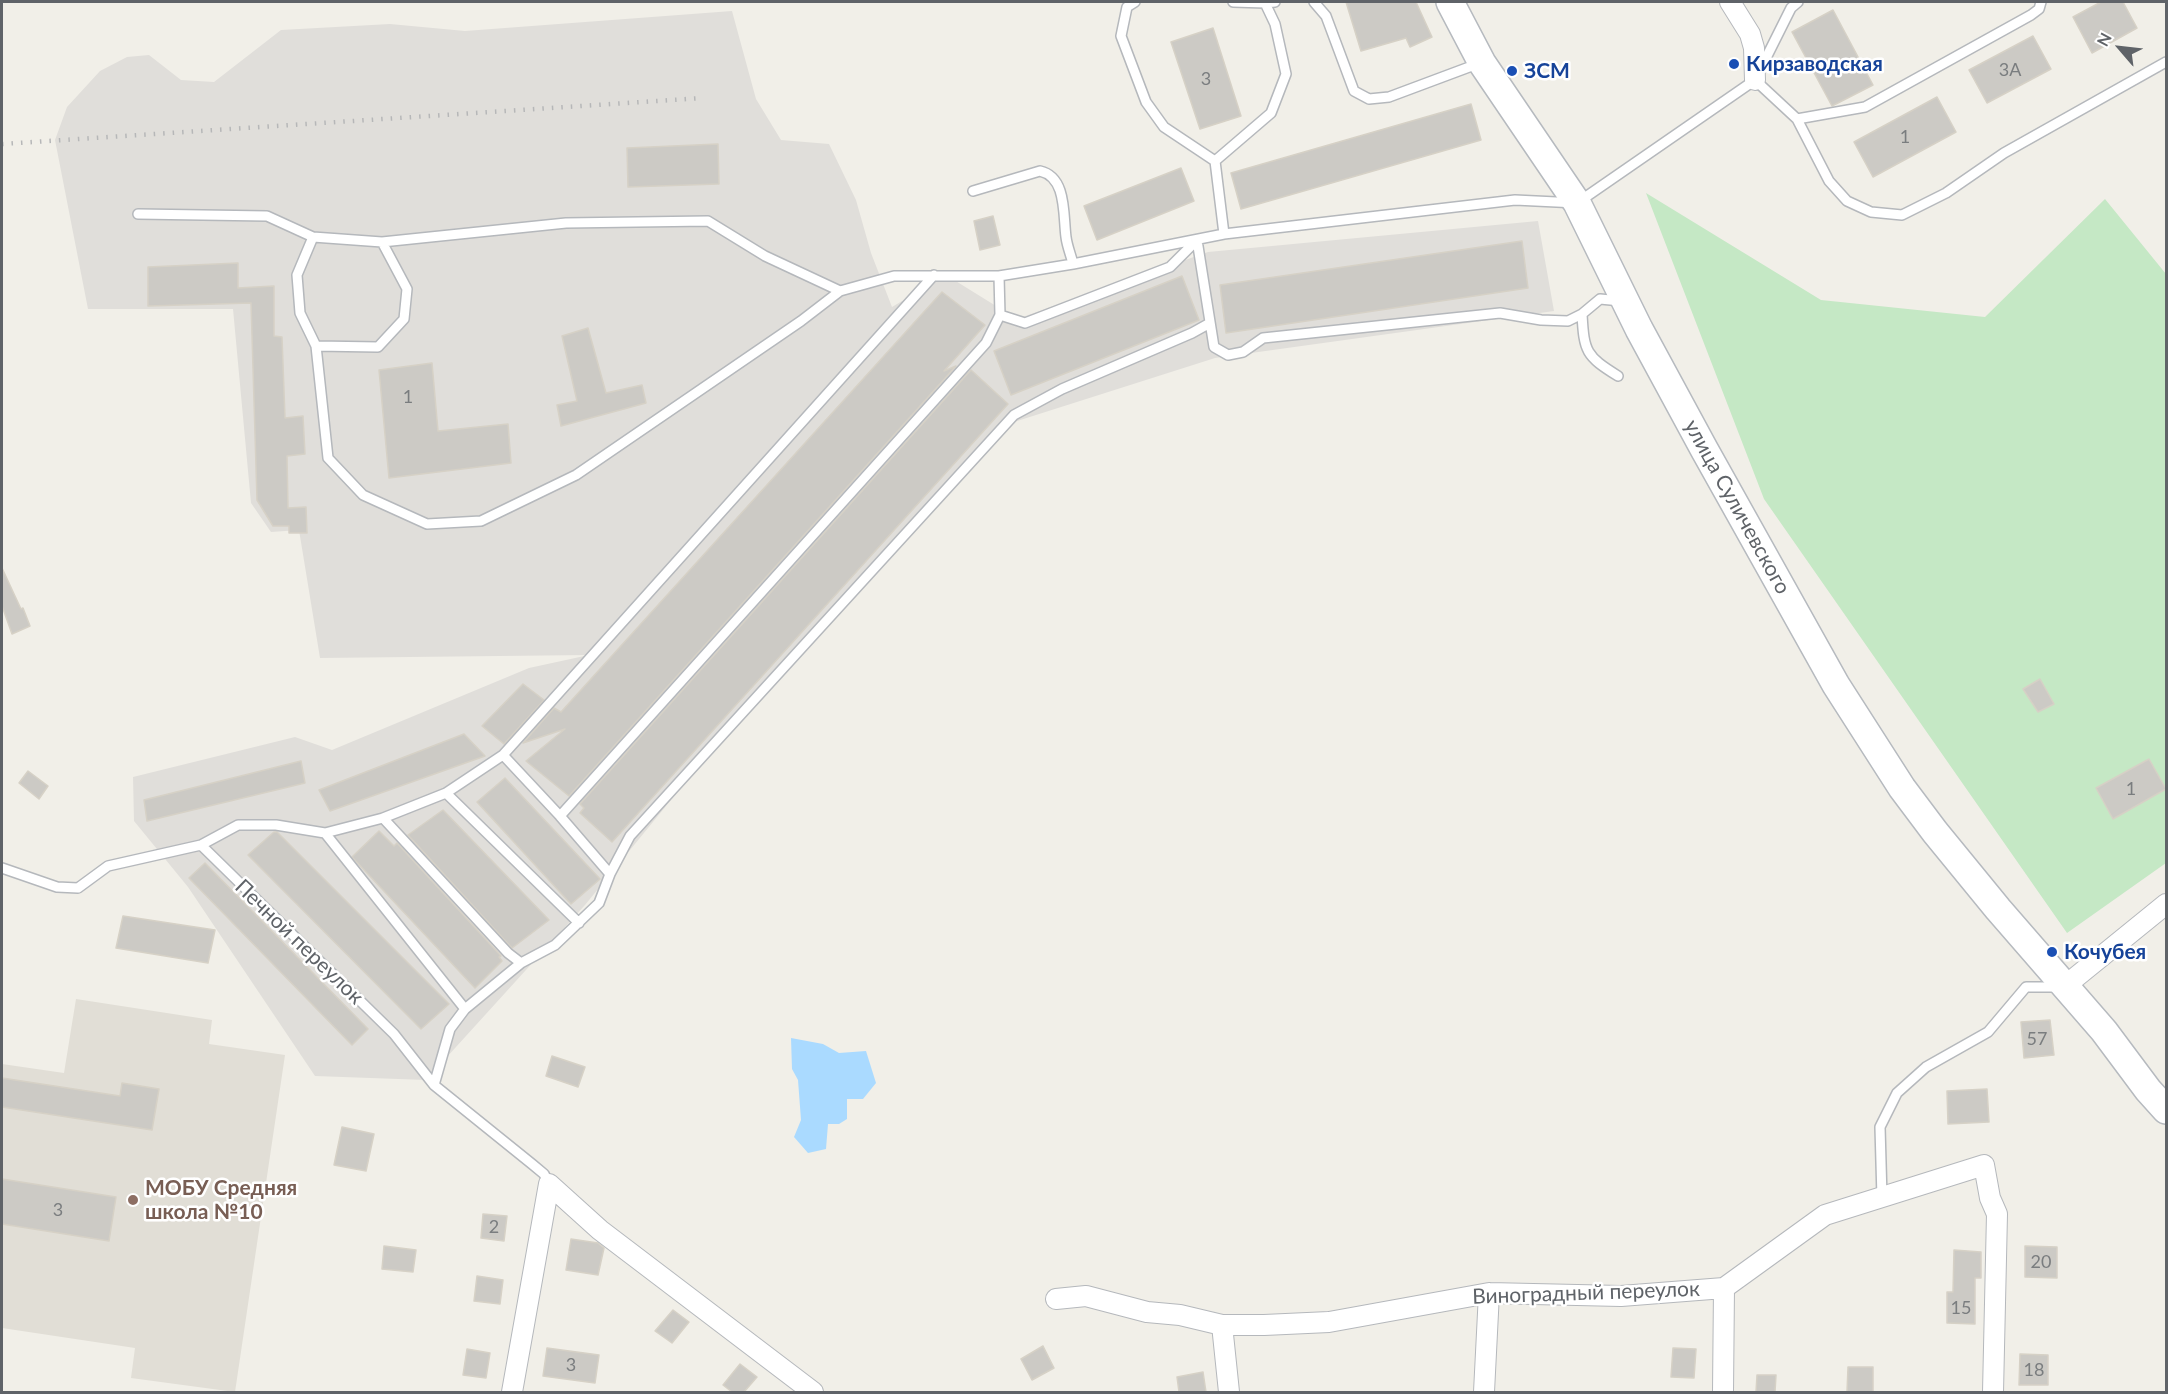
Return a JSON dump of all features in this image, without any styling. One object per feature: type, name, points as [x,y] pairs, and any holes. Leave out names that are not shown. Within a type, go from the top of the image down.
[{"type":"street","name":"улица Суличевского","points":[[1450,2],[1482,63],[1577,203],[1638,329],[1699,439],[1836,685],[1902,788],[1935,832],[2104,1030],[2148,1090],[2166,1110]]},
{"type":"street","points":[[1730,2],[1750,34],[1754,48],[1755,80]]},
{"type":"street","points":[[2065,986],[2166,904]]},
{"type":"street","name":"Виноградный переулок","points":[[1056,1299],[1086,1296],[1147,1312],[1180,1315],[1222,1325],[1264,1325],[1329,1322],[1489,1293],[1621,1296],[1724,1288],[1825,1215],[1984,1165],[1990,1198],[1997,1214],[1993,1392]]},
{"type":"street","points":[[513,1392],[549,1184]]},
{"type":"street","points":[[549,1184],[600,1230],[813,1392]]},
{"type":"street","points":[[1723,1392],[1724,1288]]},
{"type":"street","points":[[1484,1392],[1489,1293]]},
{"type":"street","points":[[1222,1325],[1229,1392]]},
{"type":"lane","points":[[1135,2],[1127,7],[1121,36],[1146,102],[1164,127],[1215,161],[1224,234]]},
{"type":"lane","points":[[1215,161],[1271,113],[1286,74],[1270,2],[1233,2]]},
{"type":"lane","points":[[1314,2],[1326,16],[1354,91],[1368,99],[1389,96],[1482,63]]},
{"type":"lane","points":[[313,237],[297,275],[300,313],[316,346],[328,458],[363,495],[427,524],[481,521],[576,475],[801,321],[840,291],[894,276],[999,276],[1224,234],[1515,201],[1577,203],[1755,80],[1791,8],[1798,2]]},
{"type":"lane","points":[[1797,119],[1865,107],[2031,15],[2039,9],[2040,2]]},
{"type":"lane","points":[[1755,80],[1797,119],[1829,181],[1847,201],[1871,212],[1902,215],[1946,193],[2004,153],[2166,62]]},
{"type":"lane","points":[[973,191],[1040,171],[1047,172],[1061,189],[1066,240],[1073,264]]},
{"type":"lane","points":[[138,214],[267,216],[313,237],[382,242],[566,223],[708,221],[765,256],[840,291]]},
{"type":"lane","points":[[1000,315],[1025,323],[1170,267],[1197,240]]},
{"type":"lane","points":[[1197,240],[1214,347],[1228,355],[1243,352],[1263,338],[1500,313],[1541,320],[1568,321],[1600,299],[1626,302]]},
{"type":"lane","points":[[316,346],[378,347],[404,319],[407,289],[382,242]]},
{"type":"lane","points":[[2,868],[57,887],[78,888],[108,866],[201,845],[238,825],[276,825],[325,833],[383,819],[446,793],[503,755],[934,275]]},
{"type":"lane","points":[[560,816],[986,343],[1000,315],[999,276]]},
{"type":"lane","points":[[1581,314],[1583,340],[1594,361],[1618,376]]},
{"type":"lane","points":[[434,1085],[450,1029],[465,1010],[521,963],[555,945],[599,903],[610,874],[630,836],[1014,415],[1062,389],[1192,333],[1210,323]]},
{"type":"lane","points":[[503,755],[610,874]]},
{"type":"lane","points":[[446,793],[579,923]]},
{"type":"lane","points":[[383,819],[508,953],[521,963]]},
{"type":"lane","points":[[325,833],[465,1010]]},
{"type":"lane","name":"Печной переулок","points":[[201,845],[394,1034],[434,1085],[544,1174],[549,1184]]},
{"type":"lane","points":[[1882,1198],[1880,1127],[1897,1093],[1926,1067],[1988,1032],[2026,987],[2065,986]]},
{"type":"shaded area","points":[[732,11],[756,99],[781,140],[829,144],[856,200],[871,253],[892,307],[946,275],[1017,319],[1208,252],[1538,221],[1554,311],[1215,358],[1014,422],[729,729],[585,905],[426,1080],[315,1076],[188,887],[134,821],[133,777],[295,737],[332,750],[529,668],[589,655],[320,658],[299,530],[271,532],[251,503],[233,309],[88,309],[55,140],[67,107],[100,71],[127,57],[149,55],[181,80],[214,82],[281,30],[390,24],[465,31]]},
{"type":"shaded area","name":"МОБУ Средняя школа №10","points":[[76,999],[212,1020],[209,1044],[285,1055],[235,1392],[131,1378],[135,1348],[2,1328],[2,1064],[64,1073]]},
{"type":"green space","points":[[1646,193],[1821,300],[1985,317],[2105,199],[2166,274],[2166,863],[2067,933],[1764,499]]},
{"type":"water","points":[[791,1038],[823,1044],[839,1053],[866,1051],[876,1083],[863,1099],[847,1099],[847,1119],[839,1124],[828,1124],[826,1149],[808,1153],[794,1137],[801,1120],[798,1080],[792,1069]]},
{"type":"building","points":[[1346,2],[1416,2],[1432,37],[1410,47],[1406,38],[1361,51]]},
{"type":"building","points":[[2101,2],[2123,2],[2137,28],[2092,53],[2073,17]]},
{"type":"building","points":[[1833,10],[1873,85],[1832,106],[1792,32]]},
{"type":"building","points":[[1213,28],[1241,116],[1200,129],[1171,42]]},
{"type":"building","points":[[2033,36],[2051,69],[1987,103],[1969,70]]},
{"type":"building","points":[[1937,97],[1956,132],[1873,177],[1854,142]]},
{"type":"building","points":[[1471,104],[1481,140],[1241,209],[1231,173]]},
{"type":"building","points":[[718,144],[719,184],[628,187],[627,148]]},
{"type":"building","points":[[1181,168],[1194,201],[1097,240],[1084,206]]},
{"type":"building","points":[[993,216],[1000,245],[980,250],[974,221]]},
{"type":"building","points":[[1522,241],[1528,288],[1226,333],[1220,285]]},
{"type":"building","points":[[238,263],[238,288],[274,286],[274,336],[282,337],[285,418],[303,416],[305,454],[287,456],[288,508],[306,507],[307,533],[289,533],[289,526],[273,526],[257,500],[251,303],[148,306],[148,267]]},
{"type":"building","points":[[1182,276],[1199,320],[1011,395],[994,351]]},
{"type":"building","points":[[942,292],[985,325],[944,371],[956,366],[569,796],[526,761],[565,729],[523,743],[554,708],[561,712]]},
{"type":"building","points":[[588,328],[606,393],[642,385],[646,403],[561,426],[557,405],[577,401],[562,336]]},
{"type":"building","points":[[432,363],[438,431],[508,424],[511,463],[389,478],[379,370]]},
{"type":"building","points":[[971,370],[1008,404],[612,842],[580,813],[584,808],[580,804]]},
{"type":"building","points":[[2,568],[30,626],[12,634],[2,606]]},
{"type":"building","points":[[2040,679],[2054,704],[2038,712],[2023,689]]},
{"type":"building","points":[[523,684],[544,700],[504,744],[482,726]]},
{"type":"building","points":[[464,734],[485,756],[330,811],[319,790]]},
{"type":"building","points":[[2149,759],[2166,789],[2113,819],[2096,788]]},
{"type":"building","points":[[301,761],[305,783],[147,821],[144,800]]},
{"type":"building","points":[[28,771],[48,786],[39,799],[19,783]]},
{"type":"building","points":[[505,778],[600,879],[571,904],[477,802]]},
{"type":"building","points":[[443,810],[549,920],[512,948],[408,835]]},
{"type":"building","points":[[379,831],[394,846],[397,843],[501,956],[499,957],[502,961],[475,988],[352,857]]},
{"type":"building","points":[[274,832],[277,832],[449,1004],[421,1029],[248,855]]},
{"type":"building","points":[[205,863],[368,1029],[352,1045],[189,878]]},
{"type":"building","points":[[123,916],[215,930],[208,963],[116,948]]},
{"type":"building","points":[[2050,1020],[2054,1055],[2024,1058],[2021,1022]]},
{"type":"building","points":[[552,1056],[585,1067],[578,1087],[546,1076]]},
{"type":"building","points":[[2,1078],[120,1096],[122,1083],[159,1089],[152,1130],[2,1107]]},
{"type":"building","points":[[1987,1089],[1989,1122],[1948,1124],[1947,1091]]},
{"type":"building","points":[[342,1127],[374,1134],[366,1171],[334,1165]]},
{"type":"building","points":[[2,1179],[116,1197],[109,1241],[2,1224]]},
{"type":"building","points":[[483,1214],[507,1216],[504,1241],[481,1238]]},
{"type":"building","points":[[571,1239],[598,1243],[604,1248],[598,1275],[566,1270]]},
{"type":"building","points":[[384,1246],[416,1250],[413,1272],[382,1269]]},
{"type":"building","points":[[2025,1246],[2057,1247],[2057,1278],[2025,1277]]},
{"type":"building","points":[[1954,1250],[1981,1252],[1981,1278],[1975,1278],[1975,1324],[1947,1323],[1947,1292],[1953,1292]]},
{"type":"building","points":[[477,1276],[503,1280],[500,1304],[474,1301]]},
{"type":"building","points":[[673,1310],[689,1322],[672,1343],[655,1331]]},
{"type":"building","points":[[1043,1346],[1054,1368],[1032,1380],[1021,1359]]},
{"type":"building","points":[[547,1348],[599,1355],[595,1383],[543,1376]]},
{"type":"building","points":[[1673,1348],[1696,1349],[1694,1378],[1671,1377]]},
{"type":"building","points":[[467,1349],[490,1353],[486,1378],[463,1375]]},
{"type":"building","points":[[2020,1354],[2048,1355],[2048,1385],[2019,1385]]},
{"type":"building","points":[[740,1364],[757,1377],[744,1392],[732,1392],[723,1385]]},
{"type":"building","points":[[1848,1367],[1873,1367],[1873,1392],[1847,1392]]},
{"type":"building","points":[[1203,1372],[1206,1392],[1179,1392],[1177,1377]]},
{"type":"building","points":[[1757,1375],[1776,1375],[1775,1392],[1756,1392]]},
{"type":"railway","points":[[2,144],[703,98]]},
{"type":"place","name":"Кирзаводская","points":[[1734,64]]},
{"type":"place","name":"ЗСМ","points":[[1512,71]]},
{"type":"place","name":"Кочубея","points":[[2052,952]]},
{"type":"place","name":"МОБУ Средняя школа №10","points":[[133,1200]]}]
